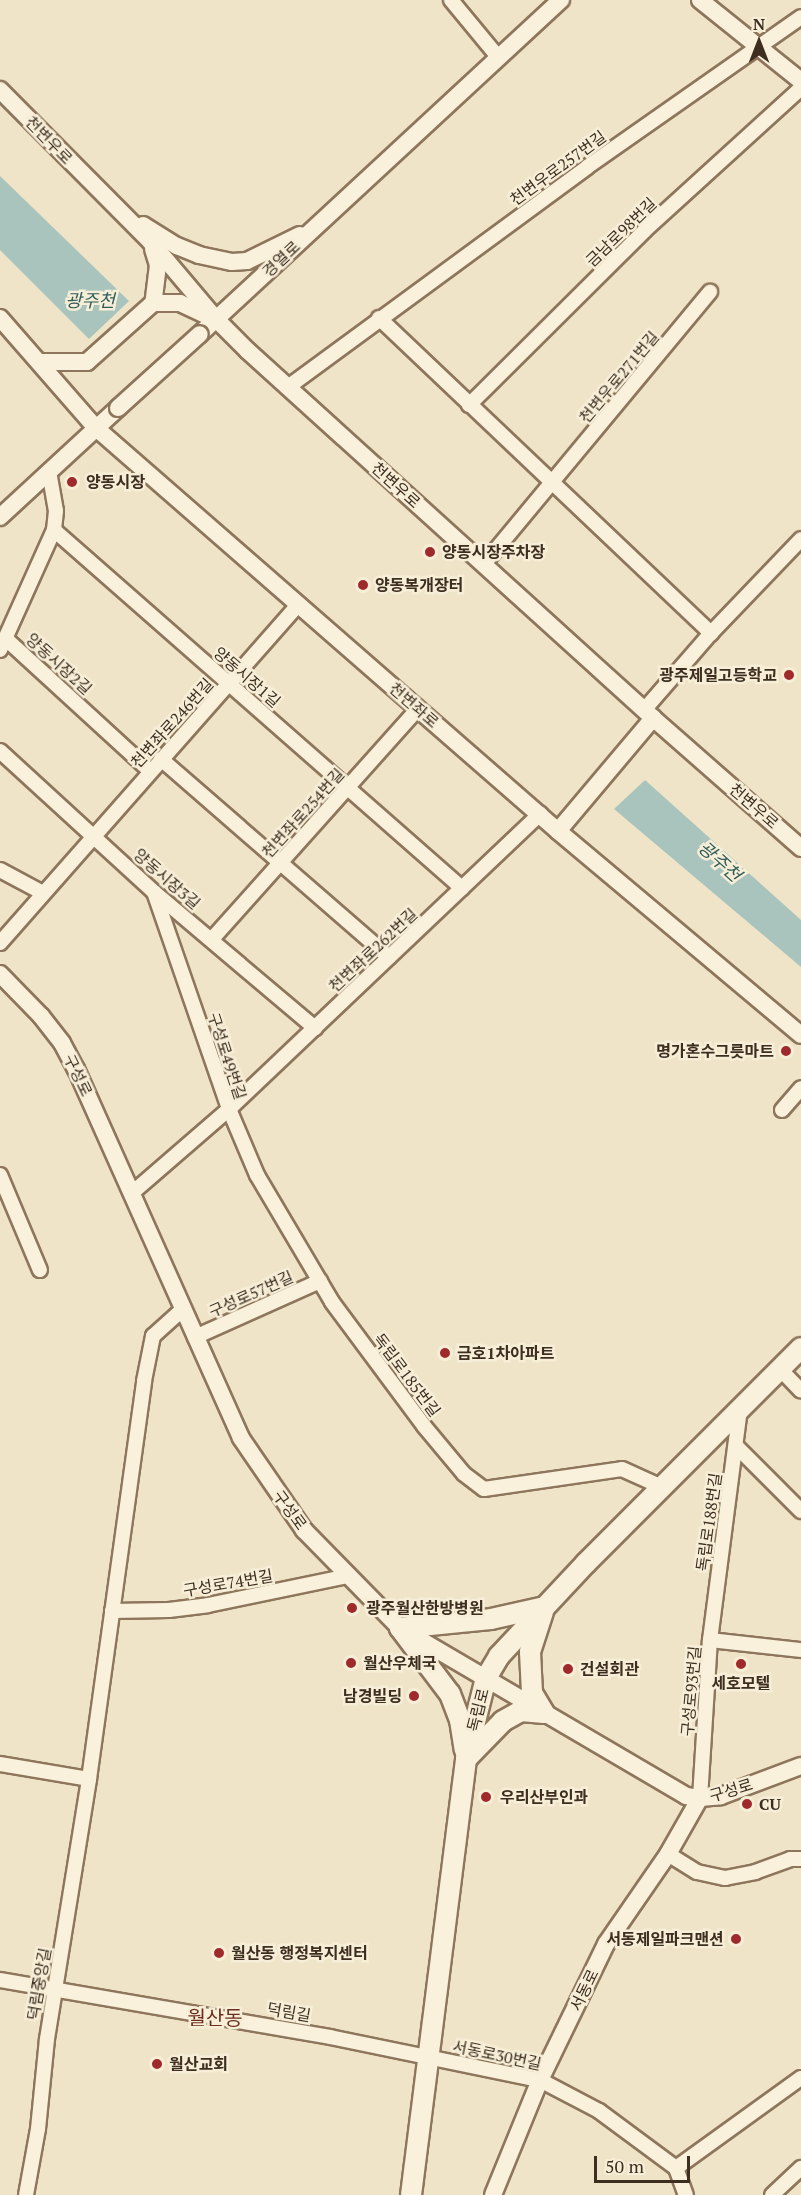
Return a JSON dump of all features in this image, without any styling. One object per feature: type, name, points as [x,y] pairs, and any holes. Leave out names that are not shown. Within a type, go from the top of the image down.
[{"type":"main road","name":"독립로","points":[[411,2195],[466,1758],[486,1678],[499,1656],[545,1607],[801,1348]]},
{"type":"main road","points":[[400,1628],[491,1619],[545,1607]]},
{"type":"main road","points":[[544,1713],[532,1693],[530,1652],[545,1607]]},
{"type":"main road","points":[[400,1628],[450,1694],[460,1720],[466,1758]]},
{"type":"main road","points":[[466,1758],[503,1720],[521,1711],[544,1713]]},
{"type":"street","points":[[451,0],[499,58]]},
{"type":"street","name":"경열로","points":[[0,517],[561,0]]},
{"type":"street","points":[[700,0],[801,81]]},
{"type":"street","name":"천변우로257번길","points":[[288,387],[587,167],[760,48],[801,17]]},
{"type":"street","name":"금남로98번길","points":[[469,405],[645,230],[801,88]]},
{"type":"street","name":"천변우로","points":[[0,90],[150,241],[216,320],[649,714],[801,848]]},
{"type":"street","points":[[118,210],[177,246],[199,255],[232,262],[246,261],[317,226]]},
{"type":"street","points":[[39,362],[87,362],[153,303],[158,265],[150,241]]},
{"type":"street","name":"천변우로271번길","points":[[484,564],[710,292]]},
{"type":"street","points":[[153,303],[180,303],[216,320]]},
{"type":"street","name":"천변좌로","points":[[0,318],[96,428],[558,831],[801,1035]]},
{"type":"street","points":[[379,318],[711,633]]},
{"type":"street","points":[[49,472],[56,511],[54,530]]},
{"type":"street","name":"양동시장2길","points":[[54,530],[3,644],[150,771]]},
{"type":"street","name":"양동시장1길","points":[[54,530],[462,888]]},
{"type":"street","points":[[558,831],[711,633],[801,539]]},
{"type":"street","name":"천변좌로246번길","points":[[0,943],[299,604]]},
{"type":"street","name":"천변좌로254번길","points":[[212,939],[418,709]]},
{"type":"street","name":"양동시장3길","points":[[0,751],[154,892],[315,1028]]},
{"type":"street","points":[[161,759],[389,957]]},
{"type":"street","name":"천변좌로262번길","points":[[229,1109],[540,814]]},
{"type":"street","points":[[0,870],[43,893]]},
{"type":"street","name":"구성로49번길","points":[[132,1193],[229,1109],[154,892]]},
{"type":"street","name":"구성로","points":[[0,974],[41,1016],[62,1042],[132,1193],[232,1424],[262,1473],[304,1530],[400,1628],[686,1796],[700,1798],[721,1796],[801,1766]]},
{"type":"street","points":[[782,1110],[801,1088]]},
{"type":"street","name":"독립로185번길","points":[[229,1109],[257,1175],[332,1302],[424,1426],[464,1474],[480,1488],[622,1469],[662,1487]]},
{"type":"street","points":[[0,1175],[40,1270]]},
{"type":"street","name":"구성로57번길","points":[[195,1337],[320,1281]]},
{"type":"street","name":"덕림중앙길","points":[[26,2195],[38,2129],[46,2039],[89,1779],[144,1381],[153,1336],[183,1309]]},
{"type":"street","points":[[780,1369],[801,1391]]},
{"type":"street","name":"독립로188번길","points":[[710,1640],[740,1409]]},
{"type":"street","points":[[736,1446],[801,1511]]},
{"type":"street","name":"구성로74번길","points":[[112,1611],[170,1610],[208,1605],[348,1576]]},
{"type":"street","name":"구성로93번길","points":[[700,1798],[710,1640],[801,1648]]},
{"type":"street","points":[[0,1764],[89,1779]]},
{"type":"street","name":"서동로","points":[[493,2195],[540,2080],[606,1944],[668,1854],[700,1798]]},
{"type":"street","points":[[668,1854],[697,1872],[725,1878],[755,1872],[790,1859],[801,1859]]},
{"type":"street","name":"덕림길","points":[[0,1980],[330,2037],[429,2057]]},
{"type":"street","name":"서동로30번길","points":[[429,2057],[540,2080],[599,2111],[676,2168]]},
{"type":"street","points":[[686,2195],[676,2168],[801,2078]]},
{"type":"street","points":[[772,2195],[801,2168]]},
{"type":"water","name":"광주천","points":[[0,176],[129,301],[89,339],[0,250]]},
{"type":"water","points":[[645,780],[801,920],[801,967],[614,809]]},
{"type":"place","name":"양동시장","points":[[72,482]]},
{"type":"place","name":"양동시장주차장","points":[[430,552]]},
{"type":"place","name":"양동복개장터","points":[[363,585]]},
{"type":"place","name":"광주제일고등학교","points":[[789,675]]},
{"type":"place","name":"명가혼수그릇마트","points":[[786,1051]]},
{"type":"place","name":"금호1차아파트","points":[[445,1353]]},
{"type":"place","name":"광주월산한방병원","points":[[352,1608]]},
{"type":"place","name":"월산우체국","points":[[351,1663]]},
{"type":"place","name":"세호모텔","points":[[741,1664]]},
{"type":"place","name":"건설회관","points":[[568,1669]]},
{"type":"place","name":"남경빌딩","points":[[414,1696]]},
{"type":"place","name":"우리산부인과","points":[[486,1797]]},
{"type":"place","name":"CU","points":[[747,1804]]},
{"type":"place","name":"서동제일파크맨션","points":[[736,1939]]},
{"type":"place","name":"월산동 행정복지센터","points":[[219,1953]]},
{"type":"place","name":"월산교회","points":[[157,2064]]},
{"type":"district","name":"월산동","points":[[215,2017]]}]
